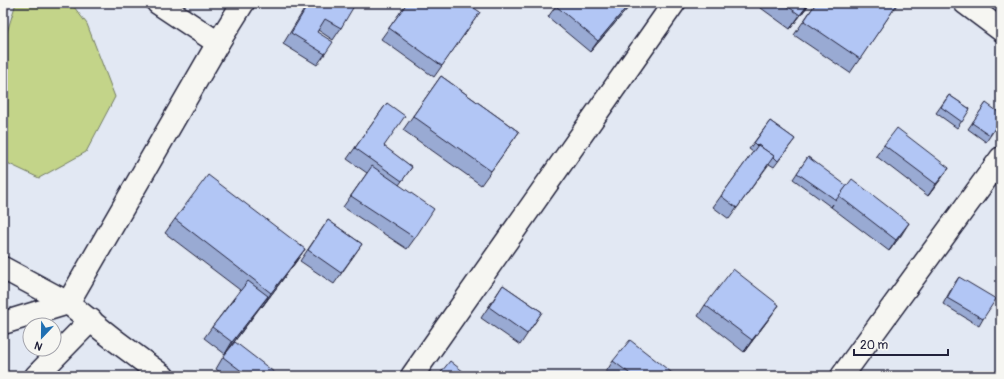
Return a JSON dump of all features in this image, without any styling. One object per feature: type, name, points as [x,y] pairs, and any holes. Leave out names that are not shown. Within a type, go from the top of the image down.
[{"type":"street","points":[[158,3],[218,43]]},
{"type":"street","points":[[3,323],[68,303],[218,43],[243,3]]},
{"type":"street","points":[[412,376],[674,3]]},
{"type":"street","points":[[965,3],[1001,30]]},
{"type":"street","points":[[842,376],[1001,158]]},
{"type":"street","points":[[3,268],[68,303],[163,376]]},
{"type":"street","points":[[36,376],[90,320]]},
{"type":"green space","points":[[16,3],[71,3],[87,24],[115,97],[86,152],[39,178],[3,161],[3,45]]},
{"type":"building","points":[[309,3],[350,3],[354,6],[341,28],[325,19],[317,32],[333,42],[325,54],[291,33]]},
{"type":"building","points":[[407,3],[467,3],[480,12],[442,66],[389,28]]},
{"type":"building","points":[[558,3],[630,3],[598,41],[556,6]]},
{"type":"building","points":[[783,3],[809,3],[800,15]]},
{"type":"building","points":[[816,3],[898,3],[860,59],[804,21]]},
{"type":"building","points":[[441,76],[519,132],[491,171],[413,116]]},
{"type":"building","points":[[949,95],[970,109],[962,122],[941,107]]},
{"type":"building","points":[[387,103],[405,116],[384,146],[412,167],[402,181],[355,148]]},
{"type":"building","points":[[986,103],[1001,114],[1001,120],[990,135],[972,123]]},
{"type":"building","points":[[770,121],[795,139],[778,161],[774,156],[754,143]]},
{"type":"building","points":[[897,128],[949,168],[936,184],[884,145]]},
{"type":"building","points":[[758,145],[774,156],[737,208],[721,196]]},
{"type":"building","points":[[808,157],[847,186],[836,200],[797,173]]},
{"type":"building","points":[[372,166],[434,209],[415,238],[351,196]]},
{"type":"building","points":[[208,175],[305,249],[271,293],[175,219]]},
{"type":"building","points":[[852,179],[909,223],[896,240],[839,196]]},
{"type":"building","points":[[328,220],[362,244],[341,273],[308,250]]},
{"type":"building","points":[[733,269],[779,305],[752,340],[705,305]]},
{"type":"building","points":[[959,277],[996,299],[983,319],[947,298]]},
{"type":"building","points":[[248,281],[268,296],[232,342],[212,327]]},
{"type":"building","points":[[503,285],[542,312],[527,334],[489,307]]},
{"type":"building","points":[[630,340],[676,376],[633,376],[613,361]]},
{"type":"building","points":[[235,342],[279,376],[248,376],[223,357]]},
{"type":"building","points":[[450,361],[469,376],[438,376]]}]
